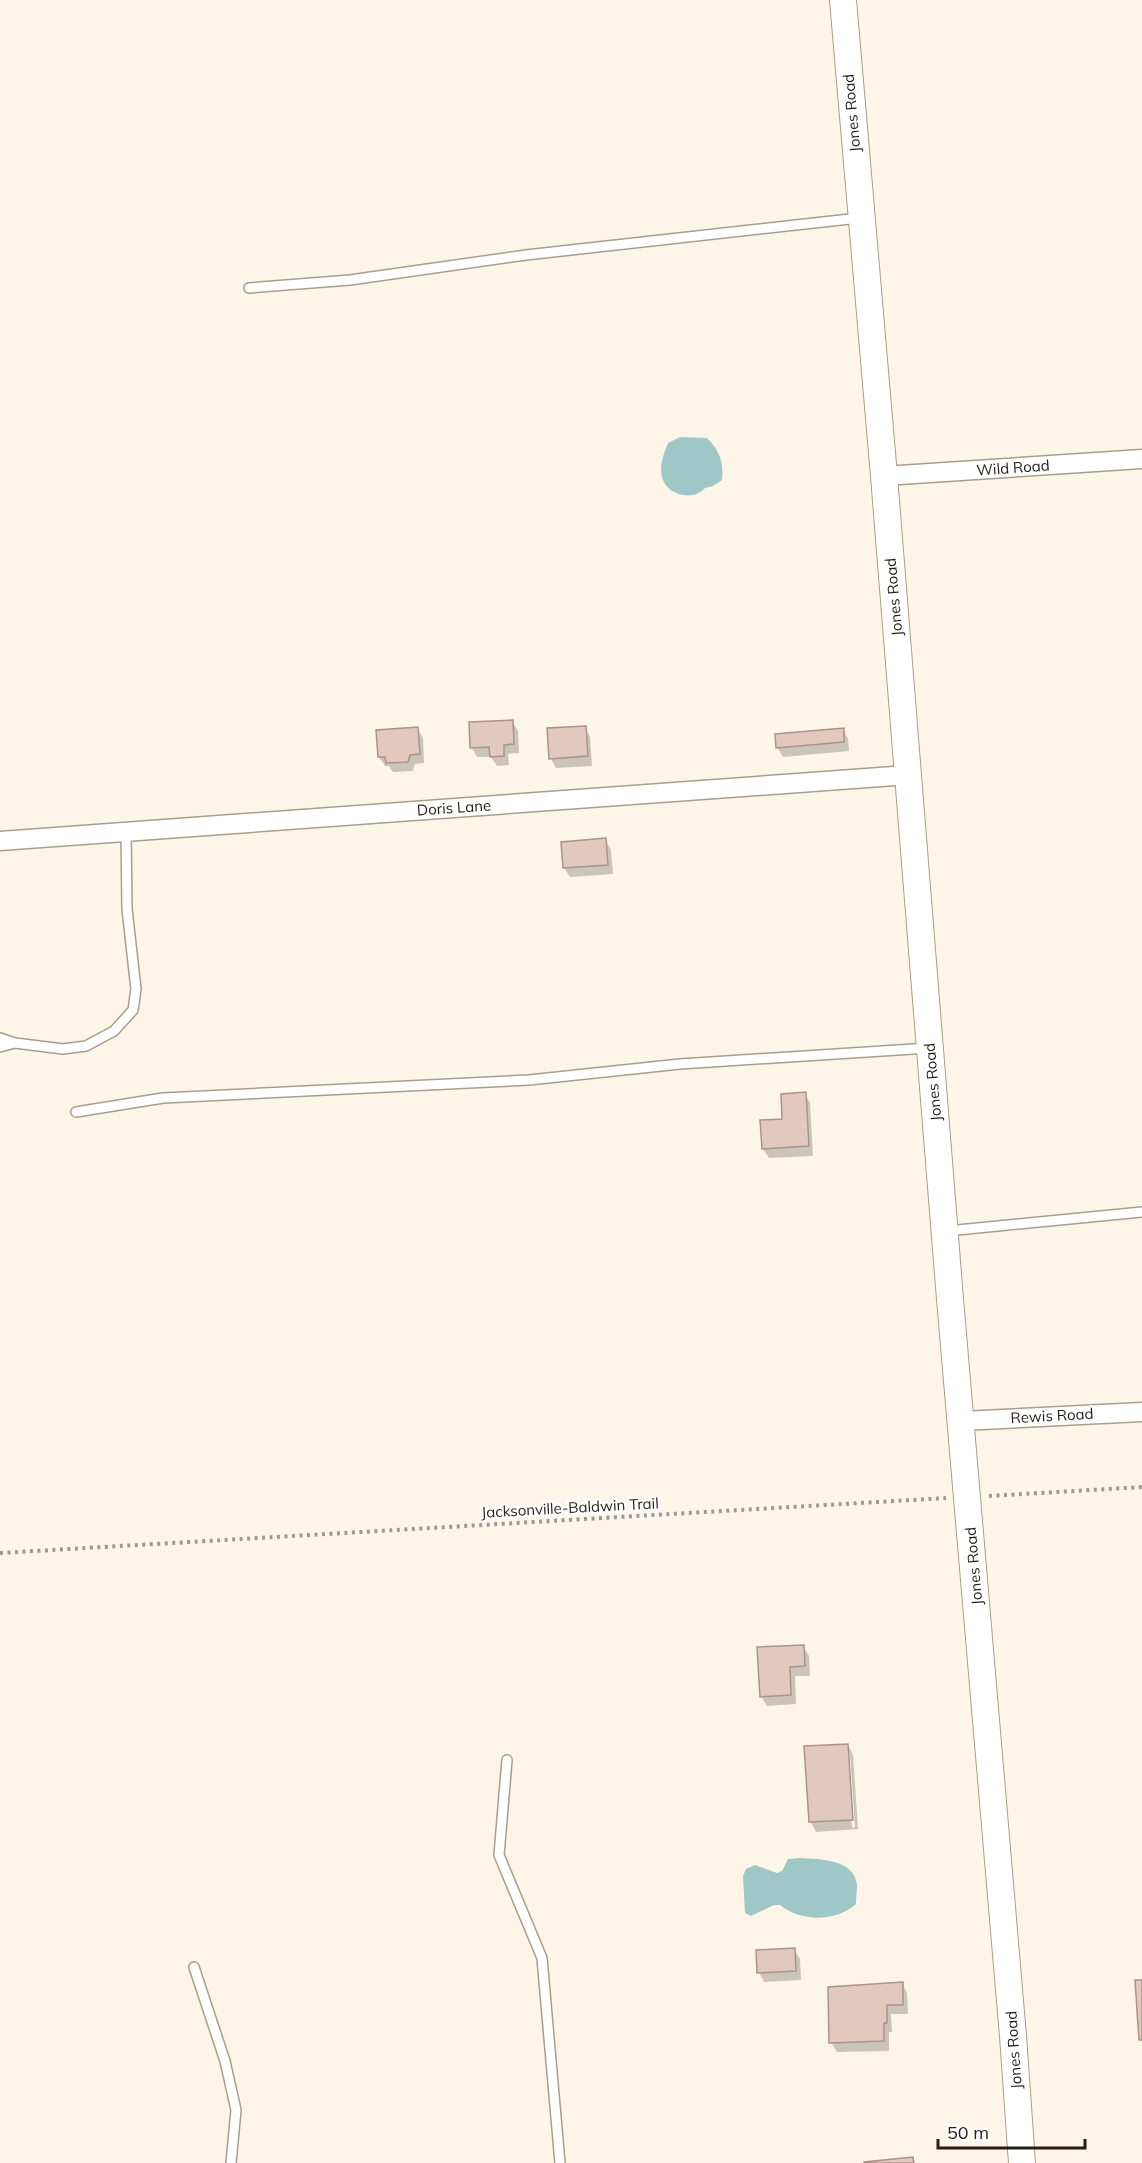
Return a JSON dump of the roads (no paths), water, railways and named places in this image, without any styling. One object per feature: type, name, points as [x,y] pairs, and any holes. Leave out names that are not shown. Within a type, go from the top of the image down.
[{"type":"street","name":"Jones Road","points":[[843,0],[1022,2163]]},
{"type":"street","name":"Wild Road","points":[[884,476],[1142,459]]},
{"type":"street","name":"Doris Lane","points":[[0,841],[908,775]]},
{"type":"street","name":"Rewis Road","points":[[962,1421],[1142,1412]]},
{"type":"lane","points":[[249,288],[350,280],[526,255],[861,218]]},
{"type":"lane","points":[[0,1038],[15,1043],[63,1049],[86,1046],[114,1031],[133,1010],[136,989],[127,909],[126,831]]},
{"type":"lane","points":[[0,1047],[15,1043]]},
{"type":"lane","points":[[76,1112],[163,1098],[529,1080],[680,1064],[930,1048]]},
{"type":"lane","points":[[945,1231],[1142,1212]]},
{"type":"lane","points":[[507,1760],[499,1855],[542,1958],[560,2163]]},
{"type":"lane","points":[[194,1967],[225,2061],[236,2110],[231,2163]]},
{"type":"water","points":[[680,437],[707,438],[720,458],[722,480],[694,495],[680,494],[669,488],[662,477],[662,460],[668,443]]},
{"type":"water","points":[[788,1859],[835,1862],[850,1870],[855,1876],[857,1885],[856,1904],[839,1914],[818,1918],[798,1915],[780,1905],[774,1905],[751,1916],[745,1913],[743,1876],[746,1869],[755,1865],[777,1873],[782,1871]]}]
